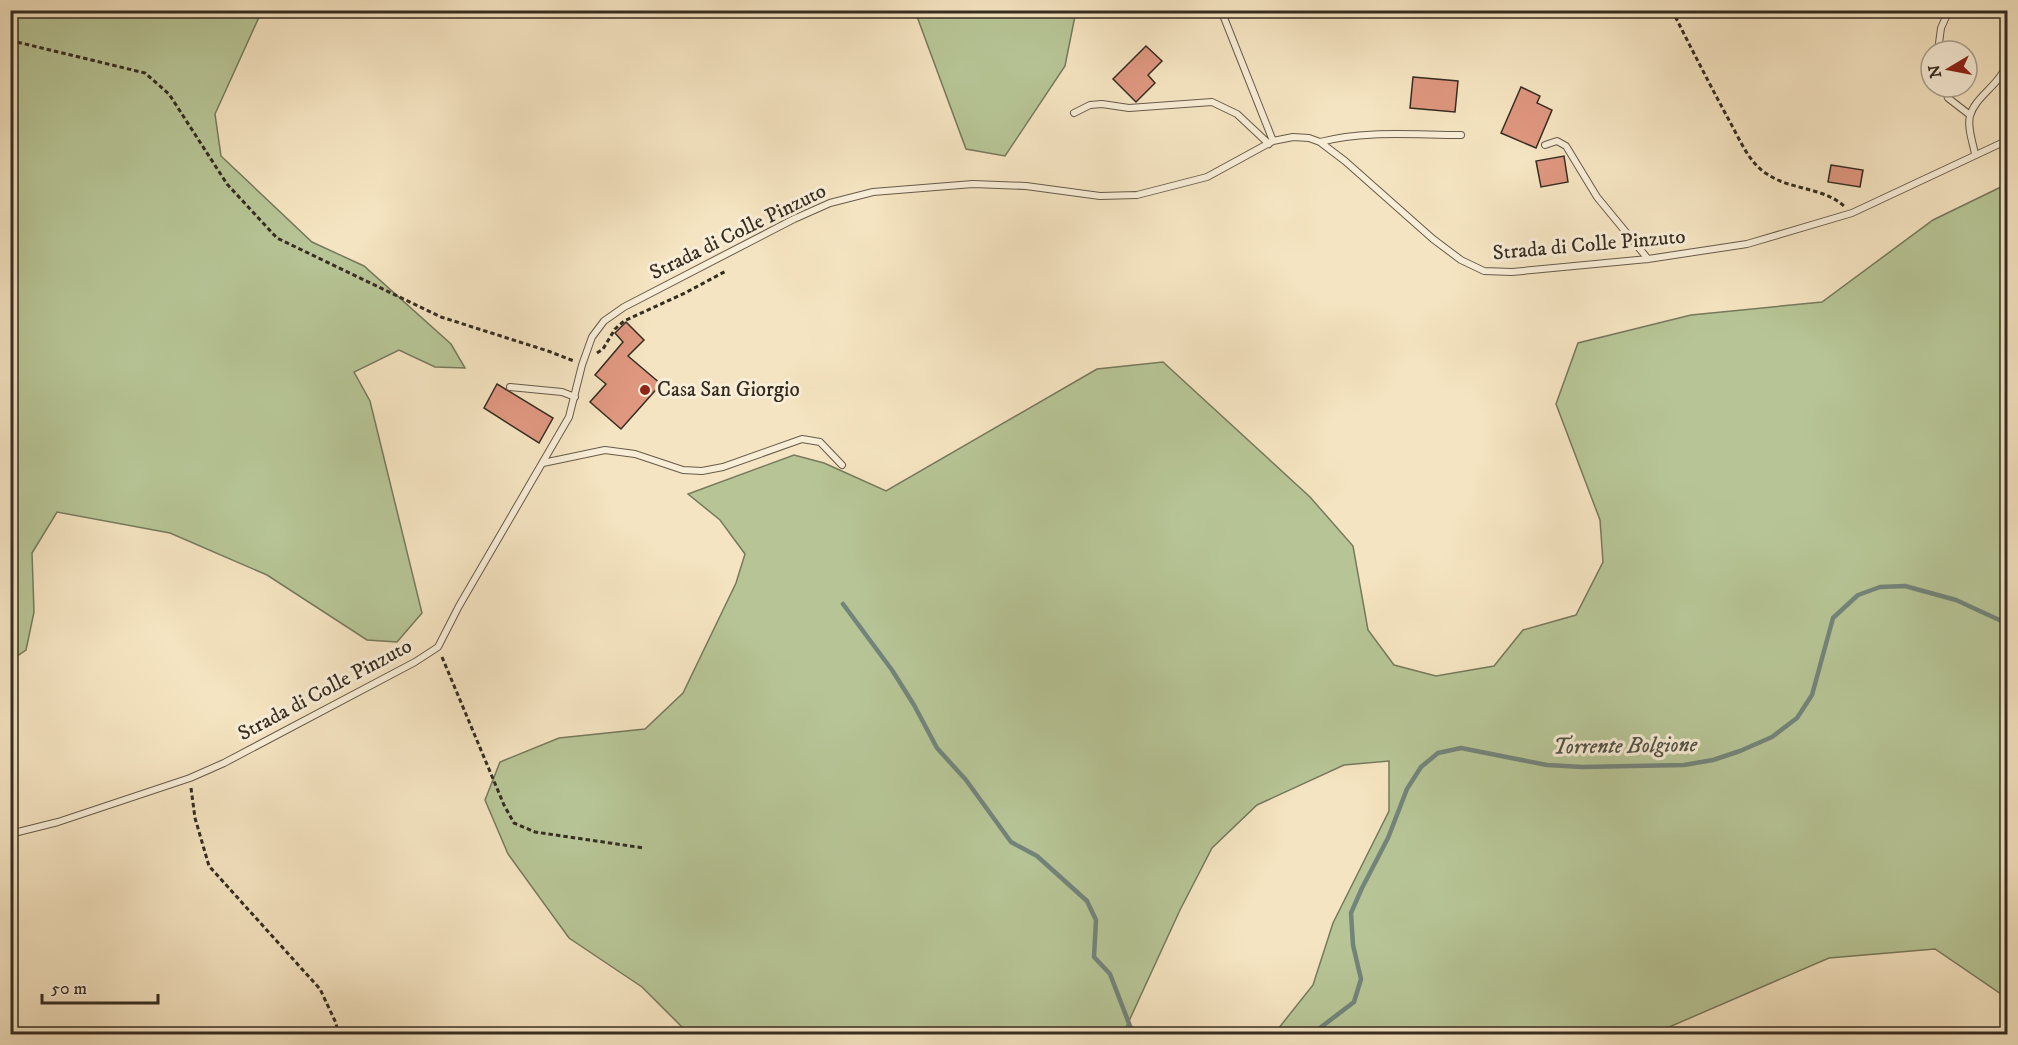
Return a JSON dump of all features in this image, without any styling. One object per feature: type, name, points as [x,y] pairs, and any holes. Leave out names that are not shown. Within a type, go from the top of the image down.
[{"type":"lane","points":[[1221,10],[1271,142]]},
{"type":"lane","points":[[1940,39],[1941,28],[1949,10]]},
{"type":"lane","points":[[1975,154],[1970,115],[2000,79],[2007,61]]},
{"type":"lane","points":[[1949,99],[1970,115]]},
{"type":"lane","points":[[1074,113],[1090,105],[1102,104],[1130,108],[1212,102],[1237,114],[1271,142]]},
{"type":"lane","points":[[1320,142],[1341,137],[1374,134],[1461,135]]},
{"type":"lane","name":"Strada di Colle Pinzuto","points":[[10,834],[58,822],[190,778],[224,763],[415,662],[438,647],[459,606],[569,417],[582,364],[592,337],[604,321],[624,307],[830,202],[873,192],[973,184],[1026,186],[1100,196],[1137,195],[1207,177],[1271,142],[1293,136],[1320,142],[1345,161],[1433,239],[1461,260],[1484,272],[1512,272],[1648,259],[1747,244],[1852,213],[2007,140]]},
{"type":"lane","points":[[1545,145],[1557,141],[1566,146],[1597,197],[1648,259]]},
{"type":"lane","points":[[510,387],[562,392],[575,397]]},
{"type":"lane","points":[[543,463],[605,450],[636,454],[683,470],[702,471],[723,467],[802,439],[820,442],[842,465]]},
{"type":"path","points":[[1672,10],[1751,160],[1767,175],[1834,198],[1852,213]]},
{"type":"path","points":[[10,42],[145,73],[169,94],[228,184],[277,238],[441,317],[582,364]]},
{"type":"path","points":[[585,356],[591,356],[603,349],[615,329],[624,321],[726,271]]},
{"type":"path","points":[[438,647],[504,805],[514,823],[535,832],[644,848]]},
{"type":"path","points":[[190,778],[195,818],[209,866],[320,989],[336,1023],[338,1035]]},
{"type":"green space","points":[[11,10],[264,11],[260,15],[215,114],[221,156],[312,242],[364,266],[451,344],[465,368],[435,367],[399,350],[354,372],[370,401],[422,613],[397,642],[367,640],[267,575],[170,533],[57,512],[32,553],[34,612],[26,650],[11,660]]},
{"type":"green space","points":[[915,11],[1076,11],[1065,66],[1005,156],[966,149]]},
{"type":"green space","points":[[2007,184],[2007,998],[1935,949],[1829,958],[1653,1034],[1274,1034],[1313,985],[1333,923],[1389,811],[1389,761],[1344,765],[1257,805],[1212,848],[1180,910],[1123,1034],[689,1034],[642,987],[569,938],[508,854],[485,800],[500,762],[559,738],[645,729],[683,693],[736,583],[745,554],[720,520],[688,494],[794,455],[824,463],[886,491],[1097,369],[1163,362],[1310,497],[1353,546],[1368,630],[1394,665],[1436,676],[1494,666],[1523,630],[1576,615],[1603,562],[1600,520],[1556,404],[1578,343],[1691,315],[1822,302],[1933,220]]},
{"type":"building","points":[[1146,46],[1162,61],[1148,75],[1155,83],[1136,102],[1113,79]]},
{"type":"building","points":[[1413,77],[1458,81],[1455,112],[1410,108]]},
{"type":"building","points":[[1521,87],[1540,96],[1537,103],[1552,110],[1536,148],[1501,133]]},
{"type":"building","points":[[1564,156],[1568,182],[1541,187],[1536,161]]},
{"type":"building","points":[[1831,165],[1863,170],[1860,187],[1828,182]]},
{"type":"building","name":"Casa San Giorgio","points":[[626,322],[644,340],[628,356],[661,384],[621,429],[590,402],[606,384],[595,375],[623,342],[615,333]]},
{"type":"building","points":[[497,384],[553,418],[539,443],[484,408]]},
{"type":"waterway","name":"Torrente Bolgione","points":[[1312,1034],[1354,1002],[1361,979],[1353,945],[1351,913],[1388,838],[1407,789],[1421,767],[1438,753],[1461,748],[1547,765],[1582,767],[1684,765],[1713,760],[1772,737],[1797,718],[1812,695],[1833,618],[1858,595],[1880,587],[1905,586],[1956,600],[2008,624]]},
{"type":"waterway","points":[[843,604],[892,670],[937,748],[966,780],[1011,842],[1037,856],[1087,901],[1096,920],[1094,957],[1110,974],[1130,1026],[1136,1034]]},
{"type":"place","name":"Casa San Giorgio","points":[[645,390]]}]
